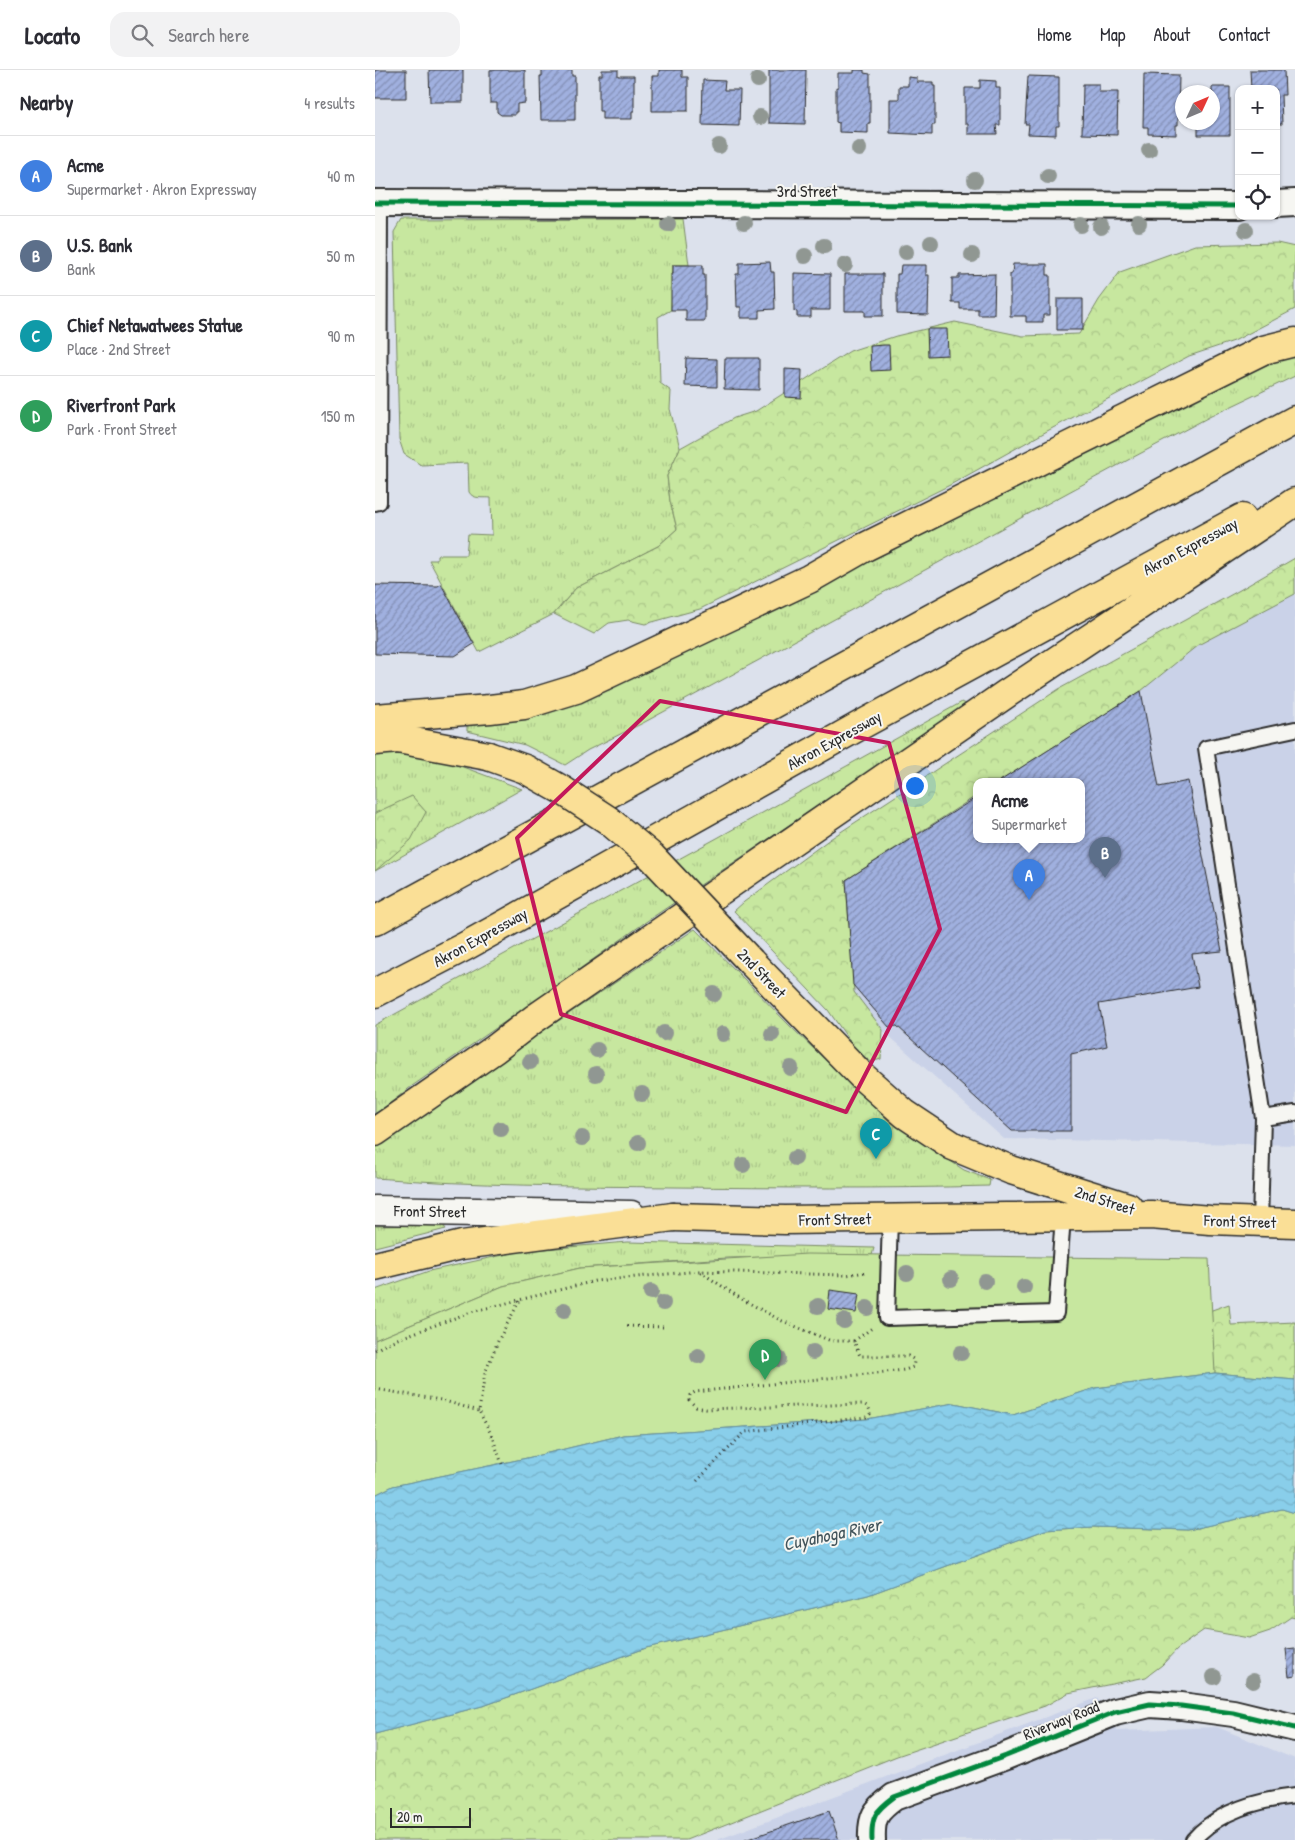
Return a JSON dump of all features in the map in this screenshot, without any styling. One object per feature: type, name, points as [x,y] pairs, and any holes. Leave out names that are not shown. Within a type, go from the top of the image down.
[{"type":"main road","points":[[375,718],[524,705],[576,689],[809,579],[865,547],[1263,350],[1295,342]]},
{"type":"main road","points":[[375,921],[1295,420]]},
{"type":"main road","name":"Akron Expressway","points":[[375,993],[464,946],[870,720],[1295,489]]},
{"type":"main road","points":[[375,1132],[495,1049],[533,1019],[998,700],[1295,502]]},
{"type":"main road","name":"2nd Street","points":[[383,739],[488,756],[525,769],[562,790],[608,820],[652,857],[862,1076],[905,1114],[953,1146],[1011,1170],[1151,1214]]},
{"type":"main road","name":"Front Street","points":[[375,1210],[785,1220],[1151,1214],[1210,1220],[1295,1223]]},
{"type":"main road","points":[[375,1266],[462,1245],[673,1217]]},
{"type":"street","name":"3rd Street","points":[[377,203],[1235,206]]},
{"type":"street","points":[[1280,204],[1295,203]]},
{"type":"street","name":"Riverway Road","points":[[872,1840],[872,1824],[878,1809],[894,1797],[1006,1756],[1115,1712],[1150,1704],[1181,1706],[1233,1713],[1295,1728]]},
{"type":"lane","points":[[375,503],[379,502],[377,203]]},
{"type":"lane","points":[[1260,1222],[1263,1118],[1206,748],[1295,729]]},
{"type":"lane","points":[[1263,1118],[1295,1113]]},
{"type":"lane","points":[[890,1218],[887,1318],[1056,1313],[1063,1216]]},
{"type":"lane","points":[[1193,1840],[1221,1816],[1254,1804],[1295,1796]]},
{"type":"path","points":[[697,1480],[745,1432],[866,1417],[870,1414],[867,1406],[862,1404],[706,1409],[696,1407],[690,1402],[690,1395],[695,1392],[905,1370],[913,1367],[914,1362],[908,1356],[861,1356],[854,1341],[831,1341],[780,1320],[739,1298],[699,1271]]},
{"type":"path","points":[[375,1350],[392,1341],[471,1312],[595,1281],[699,1271],[846,1275],[869,1271]]},
{"type":"path","points":[[502,1464],[492,1436],[479,1411],[485,1373],[497,1341],[520,1300]]},
{"type":"path","points":[[627,1326],[663,1327]]},
{"type":"path","points":[[375,1389],[441,1400],[479,1411]]},
{"type":"highlighted area","points":[[660,701],[889,743],[940,929],[846,1112],[561,1014],[517,838]]},
{"type":"shaded area","points":[[1295,584],[1295,1145],[1004,1139],[838,990],[834,873],[973,785],[973,843],[1085,843],[1085,778],[985,778]]},
{"type":"shaded area","points":[[1097,1698],[1118,1731],[1217,1727],[1295,1759],[1295,1840],[717,1840]]},
{"type":"green space","points":[[683,219],[689,265],[673,265],[671,310],[658,317],[660,383],[671,391],[670,409],[680,448],[667,476],[670,501],[677,529],[658,546],[576,588],[554,614],[479,652],[429,560],[437,560],[437,555],[466,555],[468,534],[492,535],[491,498],[476,497],[469,492],[468,463],[421,465],[404,454],[399,439],[394,232],[401,220]]},
{"type":"green space","points":[[1277,243],[1295,247],[1295,309],[1234,341],[1189,356],[950,485],[700,609],[645,624],[628,620],[609,623],[594,634],[554,614],[576,588],[658,546],[677,529],[670,501],[667,476],[680,448],[734,418],[756,411],[850,351],[896,336],[955,322],[1023,336],[1079,334],[1099,300],[1120,272],[1195,245]]},
{"type":"green space","points":[[1295,351],[1295,376],[1211,416],[1113,468],[643,723],[588,750],[565,765],[525,745],[467,731],[467,718],[780,606],[1241,373]]},
{"type":"green space","points":[[1295,558],[1295,594],[1198,645],[1141,691],[1005,778],[973,778],[973,798],[846,880],[854,992],[883,1030],[881,1059],[871,1062],[856,1050],[828,1010],[734,911],[830,839],[1059,689]]},
{"type":"green space","points":[[962,702],[966,704],[942,722],[647,921],[412,1086],[375,1115],[375,1025]]},
{"type":"green space","points":[[375,754],[394,754],[444,760],[522,789],[375,871]]},
{"type":"green space","points":[[412,796],[426,812],[411,840],[375,871],[375,813]]},
{"type":"green space","points":[[695,929],[790,1026],[889,1121],[964,1170],[990,1180],[989,1186],[831,1188],[562,1186],[450,1183],[375,1178],[375,1141],[467,1082]]},
{"type":"green space","points":[[443,1225],[446,1229],[375,1247],[375,1226]]},
{"type":"green space","points":[[627,1242],[874,1248],[872,1255],[727,1258],[580,1268],[503,1286],[375,1340],[375,1290],[429,1271],[522,1251]]},
{"type":"green space","points":[[807,1254],[1209,1259],[1215,1373],[1095,1388],[1013,1415],[954,1403],[867,1419],[623,1435],[527,1458],[393,1486],[375,1495],[375,1340],[503,1286],[580,1268]]},
{"type":"green space","points":[[1229,1304],[1231,1325],[1295,1322],[1295,1380],[1215,1373],[1013,1415],[1201,1323],[1212,1310]]},
{"type":"green space","points":[[1282,1509],[1295,1513],[1295,1618],[1291,1617],[1270,1631],[1249,1638],[1204,1630],[1177,1649],[1162,1665],[1146,1677],[1068,1693],[1045,1706],[897,1756],[686,1840],[375,1840],[375,1734],[486,1705],[646,1648],[868,1595],[1045,1530],[1092,1527],[1188,1530]]},
{"type":"water","name":"Cuyahoga River","points":[[1215,1373],[1295,1380],[1295,1513],[1282,1509],[1188,1530],[1093,1527],[1045,1530],[868,1595],[646,1648],[486,1705],[375,1734],[375,1495],[393,1486],[527,1458],[623,1435],[867,1419],[954,1403],[1013,1415],[1095,1388]]},
{"type":"building","points":[[375,70],[406,70],[406,98],[375,98]]},
{"type":"building","points":[[429,70],[463,70],[463,102],[430,102]]},
{"type":"building","points":[[490,70],[525,70],[525,103],[517,104],[515,115],[501,115],[497,112],[497,103],[490,103]]},
{"type":"building","points":[[542,70],[572,70],[572,76],[575,76],[575,120],[541,120],[540,76],[542,76]]},
{"type":"building","points":[[602,70],[618,70],[618,76],[634,76],[634,111],[632,111],[632,119],[602,119],[602,111],[599,111],[599,75],[602,75]]},
{"type":"building","points":[[659,70],[682,70],[682,77],[688,77],[688,111],[652,111],[652,76],[659,76]]},
{"type":"building","points":[[769,70],[806,70],[805,124],[769,123]]},
{"type":"building","points":[[854,70],[864,70],[864,73],[870,74],[870,123],[868,123],[868,133],[839,132],[839,123],[836,122],[838,73],[854,73]]},
{"type":"building","points":[[1250,70],[1284,70],[1285,95],[1281,95],[1282,124],[1280,124],[1280,85],[1251,85]]},
{"type":"building","points":[[1144,74],[1179,75],[1179,85],[1175,85],[1176,135],[1148,134],[1148,127],[1143,127]]},
{"type":"building","points":[[1028,76],[1059,77],[1059,126],[1056,126],[1056,135],[1028,134],[1029,124],[1025,124]]},
{"type":"building","points":[[908,77],[917,78],[917,82],[933,82],[933,86],[935,86],[935,125],[932,125],[932,135],[890,133],[890,99],[899,99],[899,86],[908,86]]},
{"type":"building","points":[[703,80],[725,81],[724,90],[740,90],[739,126],[702,125]]},
{"type":"building","points":[[980,80],[996,81],[996,88],[1000,88],[1000,125],[996,125],[997,134],[968,134],[968,124],[965,124],[965,88],[980,88]]},
{"type":"building","points":[[1083,84],[1099,84],[1099,92],[1118,92],[1117,135],[1082,134]]},
{"type":"building","points":[[1220,87],[1230,87],[1230,135],[1198,135],[1198,130],[1220,130]]},
{"type":"building","points":[[770,262],[771,272],[774,272],[775,309],[759,310],[759,318],[741,318],[741,307],[737,307],[736,274],[739,274],[739,263]]},
{"type":"building","points":[[1013,264],[1047,264],[1047,275],[1050,275],[1050,315],[1043,315],[1043,322],[1026,322],[1026,316],[1010,316],[1010,274],[1012,274]]},
{"type":"building","points":[[673,265],[703,265],[703,275],[705,275],[705,321],[686,321],[686,310],[671,310],[671,274],[673,274]]},
{"type":"building","points":[[901,265],[926,265],[926,275],[929,275],[928,315],[897,314],[897,274],[900,274]]},
{"type":"building","points":[[794,273],[830,274],[830,310],[811,310],[811,317],[797,317],[797,312],[794,311]]},
{"type":"building","points":[[845,274],[883,274],[883,316],[865,316],[865,311],[845,311]]},
{"type":"building","points":[[995,274],[994,315],[978,315],[978,309],[960,309],[960,303],[952,303],[952,278],[959,278],[959,275]]},
{"type":"building","points":[[1057,299],[1083,299],[1083,330],[1057,330]]},
{"type":"building","points":[[927,329],[947,329],[948,355],[928,356]]},
{"type":"building","points":[[889,345],[890,370],[871,371],[870,346]]},
{"type":"building","points":[[686,358],[717,359],[717,387],[685,386]]},
{"type":"building","points":[[725,358],[759,358],[759,390],[724,389]]},
{"type":"building","points":[[785,369],[802,370],[801,398],[785,397]]},
{"type":"building","points":[[441,584],[474,644],[455,656],[375,654],[375,585],[438,586]]},
{"type":"building","points":[[1141,691],[1159,787],[1188,781],[1222,951],[1192,954],[1198,987],[1099,1004],[1107,1046],[1071,1054],[1071,1131],[1012,1131],[897,1026],[889,1027],[853,985],[846,880],[973,800],[973,843],[1085,843],[1085,778],[1005,778]]},
{"type":"building","points":[[830,1290],[859,1294],[856,1313],[828,1309]]},
{"type":"building","points":[[1295,1648],[1295,1676],[1289,1677],[1286,1649]]},
{"type":"building","points":[[829,1811],[839,1840],[745,1840]]},
{"type":"cycle path","points":[[375,203],[1235,206]]},
{"type":"cycle path","points":[[872,1840],[872,1826],[875,1815],[882,1806],[894,1797],[1006,1756],[1115,1712],[1150,1704],[1181,1706],[1233,1713],[1295,1728]]},
{"type":"place","name":"U.S. Bank","points":[[1105,878]]},
{"type":"place","name":"Acme","points":[[1029,900]]},
{"type":"place","name":"Chief Netawatwees Statue","points":[[876,1159]]},
{"type":"place","name":"Riverfront Park","points":[[765,1380]]}]
